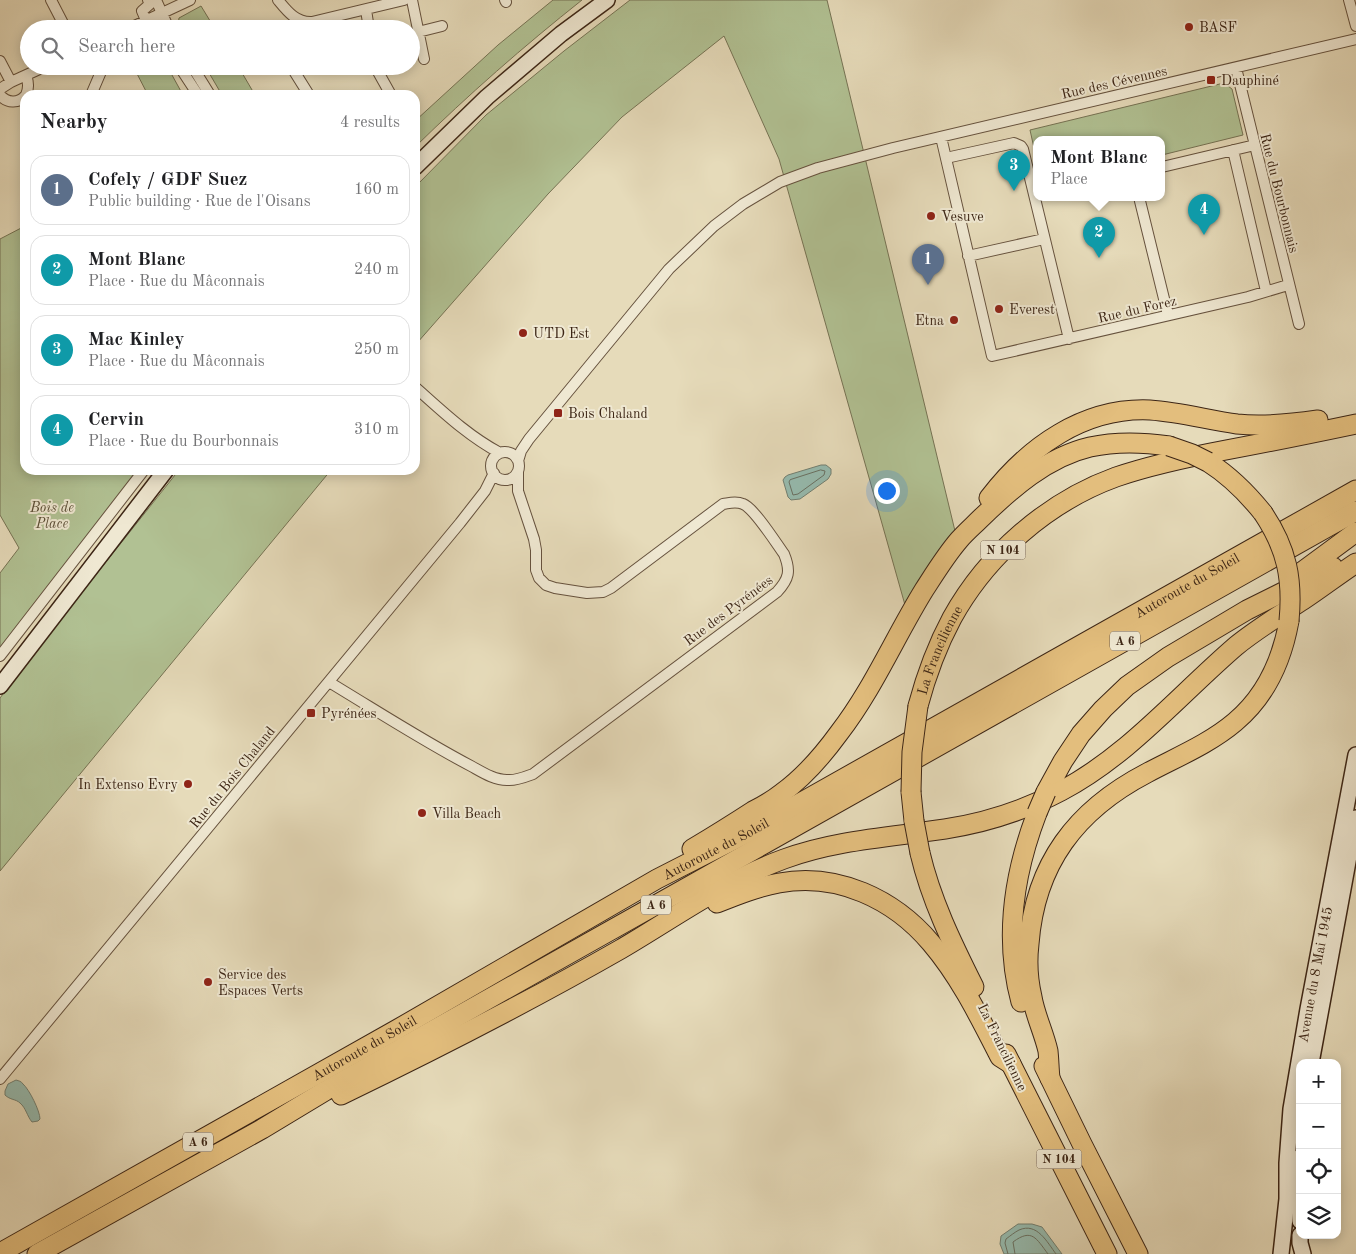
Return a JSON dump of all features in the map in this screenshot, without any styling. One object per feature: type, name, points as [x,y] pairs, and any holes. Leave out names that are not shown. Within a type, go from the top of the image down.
[{"type":"highway","points":[[657,879],[687,852],[782,794],[820,756],[853,714],[924,591],[997,488],[1018,465],[1054,436],[1094,417],[1118,412],[1149,410],[1255,425],[1290,424],[1356,415]]},
{"type":"highway","name":"La Francilienne","points":[[1107,1254],[948,935],[930,890],[920,853],[911,792],[912,752],[918,706],[925,682],[944,633],[970,589],[1005,549],[1031,526],[1059,506],[1094,486],[1159,464],[1356,424]]},
{"type":"highway","points":[[959,540],[1018,485],[1059,459],[1088,448],[1124,442],[1144,442],[1169,446],[1192,454],[1228,475],[1244,490],[1263,513],[1275,533],[1287,565],[1290,582],[1289,621],[1283,650],[1268,682],[1249,709],[1209,741],[1133,780],[1106,798],[1091,810],[1070,832],[1048,868],[1033,915],[1028,954],[1032,997],[1048,1051],[1050,1078]]},
{"type":"highway","name":"Autoroute du Soleil","points":[[0,1254],[396,1030],[657,879],[745,834],[1356,490]]},
{"type":"highway","name":"Autoroute du Soleil","points":[[36,1254],[262,1129],[333,1086],[1356,511]]},
{"type":"highway","points":[[1247,610],[1309,568],[1356,532]]},
{"type":"highway","name":"La Francilienne","points":[[1138,1254],[1050,1078],[1025,1016],[1017,984],[1013,951],[1013,917],[1016,884],[1028,836],[1046,792],[1076,740],[1115,696],[1168,657],[1247,610],[1356,554]]},
{"type":"highway","points":[[262,1129],[332,1100],[419,1057],[621,948],[730,884],[786,858],[837,845],[948,829],[984,821],[1038,803],[1090,774],[1118,753],[1229,652],[1252,634],[1356,563]]},
{"type":"highway","points":[[621,948],[714,904],[759,888],[780,883],[804,881],[846,886],[861,891],[895,909],[916,926],[932,943],[956,978],[1000,1057],[1011,1064]]},
{"type":"main road","points":[[420,162],[487,98],[562,34],[607,0]]},
{"type":"main road","points":[[0,686],[162,475]]},
{"type":"main road","name":"Avenue du 8 Mai 1945","points":[[1281,1254],[1287,1199],[1287,1163],[1291,1109],[1356,755]]},
{"type":"main road","name":"Avenue du 8 Mai 1945","points":[[1312,1059],[1356,818]]},
{"type":"main road","points":[[1300,1239],[1303,1254]]},
{"type":"street","points":[[51,0],[61,20]]},
{"type":"street","points":[[146,20],[142,12],[150,4],[148,0]]},
{"type":"street","points":[[156,0],[165,20]]},
{"type":"street","points":[[148,20],[190,0]]},
{"type":"street","points":[[278,0],[297,20]]},
{"type":"street","points":[[321,20],[404,0]]},
{"type":"street","points":[[412,0],[416,20]]},
{"type":"street","points":[[1349,0],[1356,26]]},
{"type":"street","points":[[366,10],[368,20]]},
{"type":"street","points":[[420,32],[442,26]]},
{"type":"street","name":"Rue des Cévennes","points":[[529,439],[669,268],[707,231],[743,204],[780,182],[818,168],[879,152],[1356,39]]},
{"type":"street","points":[[420,41],[424,59]]},
{"type":"street","points":[[0,61],[11,82]]},
{"type":"street","name":"Rue du Bourbonnais","points":[[1236,68],[1298,324]]},
{"type":"street","points":[[94,90],[100,75]]},
{"type":"street","points":[[185,75],[195,90]]},
{"type":"street","points":[[198,75],[207,90]]},
{"type":"street","points":[[296,75],[306,90]]},
{"type":"street","points":[[380,75],[388,90]]},
{"type":"street","points":[[383,81],[392,75]]},
{"type":"street","points":[[0,89],[26,76],[28,80],[27,90]]},
{"type":"street","points":[[0,95],[8,101],[20,100]]},
{"type":"street","points":[[941,137],[968,256],[1044,239]]},
{"type":"street","points":[[946,158],[1014,143],[1020,146],[1025,154],[1033,185]]},
{"type":"street","points":[[1165,165],[1255,145]]},
{"type":"street","points":[[1233,150],[1266,291]]},
{"type":"street","points":[[1037,201],[1044,239],[1069,339]]},
{"type":"street","points":[[1140,201],[1168,315]]},
{"type":"street","name":"Rue du Forez","points":[[968,256],[992,356],[1248,297],[1288,285]]},
{"type":"street","points":[[420,391],[482,443],[505,453],[513,454],[518,466]]},
{"type":"street","points":[[493,468],[496,456],[529,439]]},
{"type":"street","points":[[482,443],[496,476],[504,479],[515,476],[521,451],[529,439]]},
{"type":"street","name":"Rue des Pyrénées","points":[[330,682],[458,759],[496,779],[524,778],[533,774],[776,592],[783,586],[788,575],[788,562],[784,554],[752,511],[744,504],[734,502],[723,504],[611,588],[603,592],[593,594],[546,585],[539,578],[536,570],[534,539],[518,491],[518,466]]},
{"type":"street","name":"Rue du Bois Chaland","points":[[485,491],[493,468]]},
{"type":"street","points":[[0,656],[140,475]]},
{"type":"street","name":"Rue des Pyrénées","points":[[504,479],[518,491]]},
{"type":"street","name":"Rue du Bois Chaland","points":[[0,1079],[330,682],[485,491],[504,479]]},
{"type":"green space","points":[[553,0],[582,0],[497,71],[420,142],[420,116],[498,45]]},
{"type":"green space","points":[[630,0],[827,0],[955,531],[905,605],[779,159],[724,36],[622,117],[548,194],[420,340],[420,182],[486,115]]},
{"type":"green space","points":[[201,6],[210,20],[179,20],[179,18]]},
{"type":"green space","points":[[138,75],[172,75],[180,90],[145,90]]},
{"type":"green space","points":[[210,75],[243,75],[252,90],[219,90]]},
{"type":"green space","points":[[1224,83],[1232,89],[1243,135],[1165,154],[1165,136],[1033,136],[1033,144],[1030,130]]},
{"type":"green space","name":"Bois de Place","points":[[20,229],[20,475],[138,475],[0,653],[0,573],[19,548],[0,515],[0,239]]},
{"type":"green space","points":[[175,475],[327,475],[0,871],[0,698]]},
{"type":"water","points":[[826,465],[831,469],[828,479],[800,499],[791,500],[788,497],[783,480],[785,477]]},
{"type":"water","points":[[16,1080],[22,1083],[31,1095],[40,1115],[38,1121],[32,1122],[22,1105],[5,1095],[8,1084]]},
{"type":"water","points":[[1018,1224],[1032,1224],[1042,1227],[1062,1254],[1004,1254],[1000,1244],[1001,1236]]},
{"type":"place","name":"BASF","points":[[1189,27]]},
{"type":"place","name":"Dauphiné","points":[[1211,80]]},
{"type":"place","name":"Mac Kinley","points":[[1014,191]]},
{"type":"place","name":"Vesuve","points":[[931,216]]},
{"type":"place","name":"Cervin","points":[[1204,235]]},
{"type":"place","name":"Mont Blanc","points":[[1099,258]]},
{"type":"place","name":"Cofely / GDF Suez","points":[[928,285]]},
{"type":"place","name":"Everest","points":[[999,309]]},
{"type":"place","name":"Etna","points":[[954,320]]},
{"type":"place","name":"UTD Est","points":[[523,333]]},
{"type":"place","name":"Bois Chaland","points":[[558,413]]},
{"type":"place","name":"Pyrénées","points":[[311,713]]},
{"type":"place","name":"In Extenso Evry","points":[[188,784]]},
{"type":"place","name":"Villa Beach","points":[[422,813]]},
{"type":"place","name":"Service des Espaces Verts","points":[[208,982]]}]
